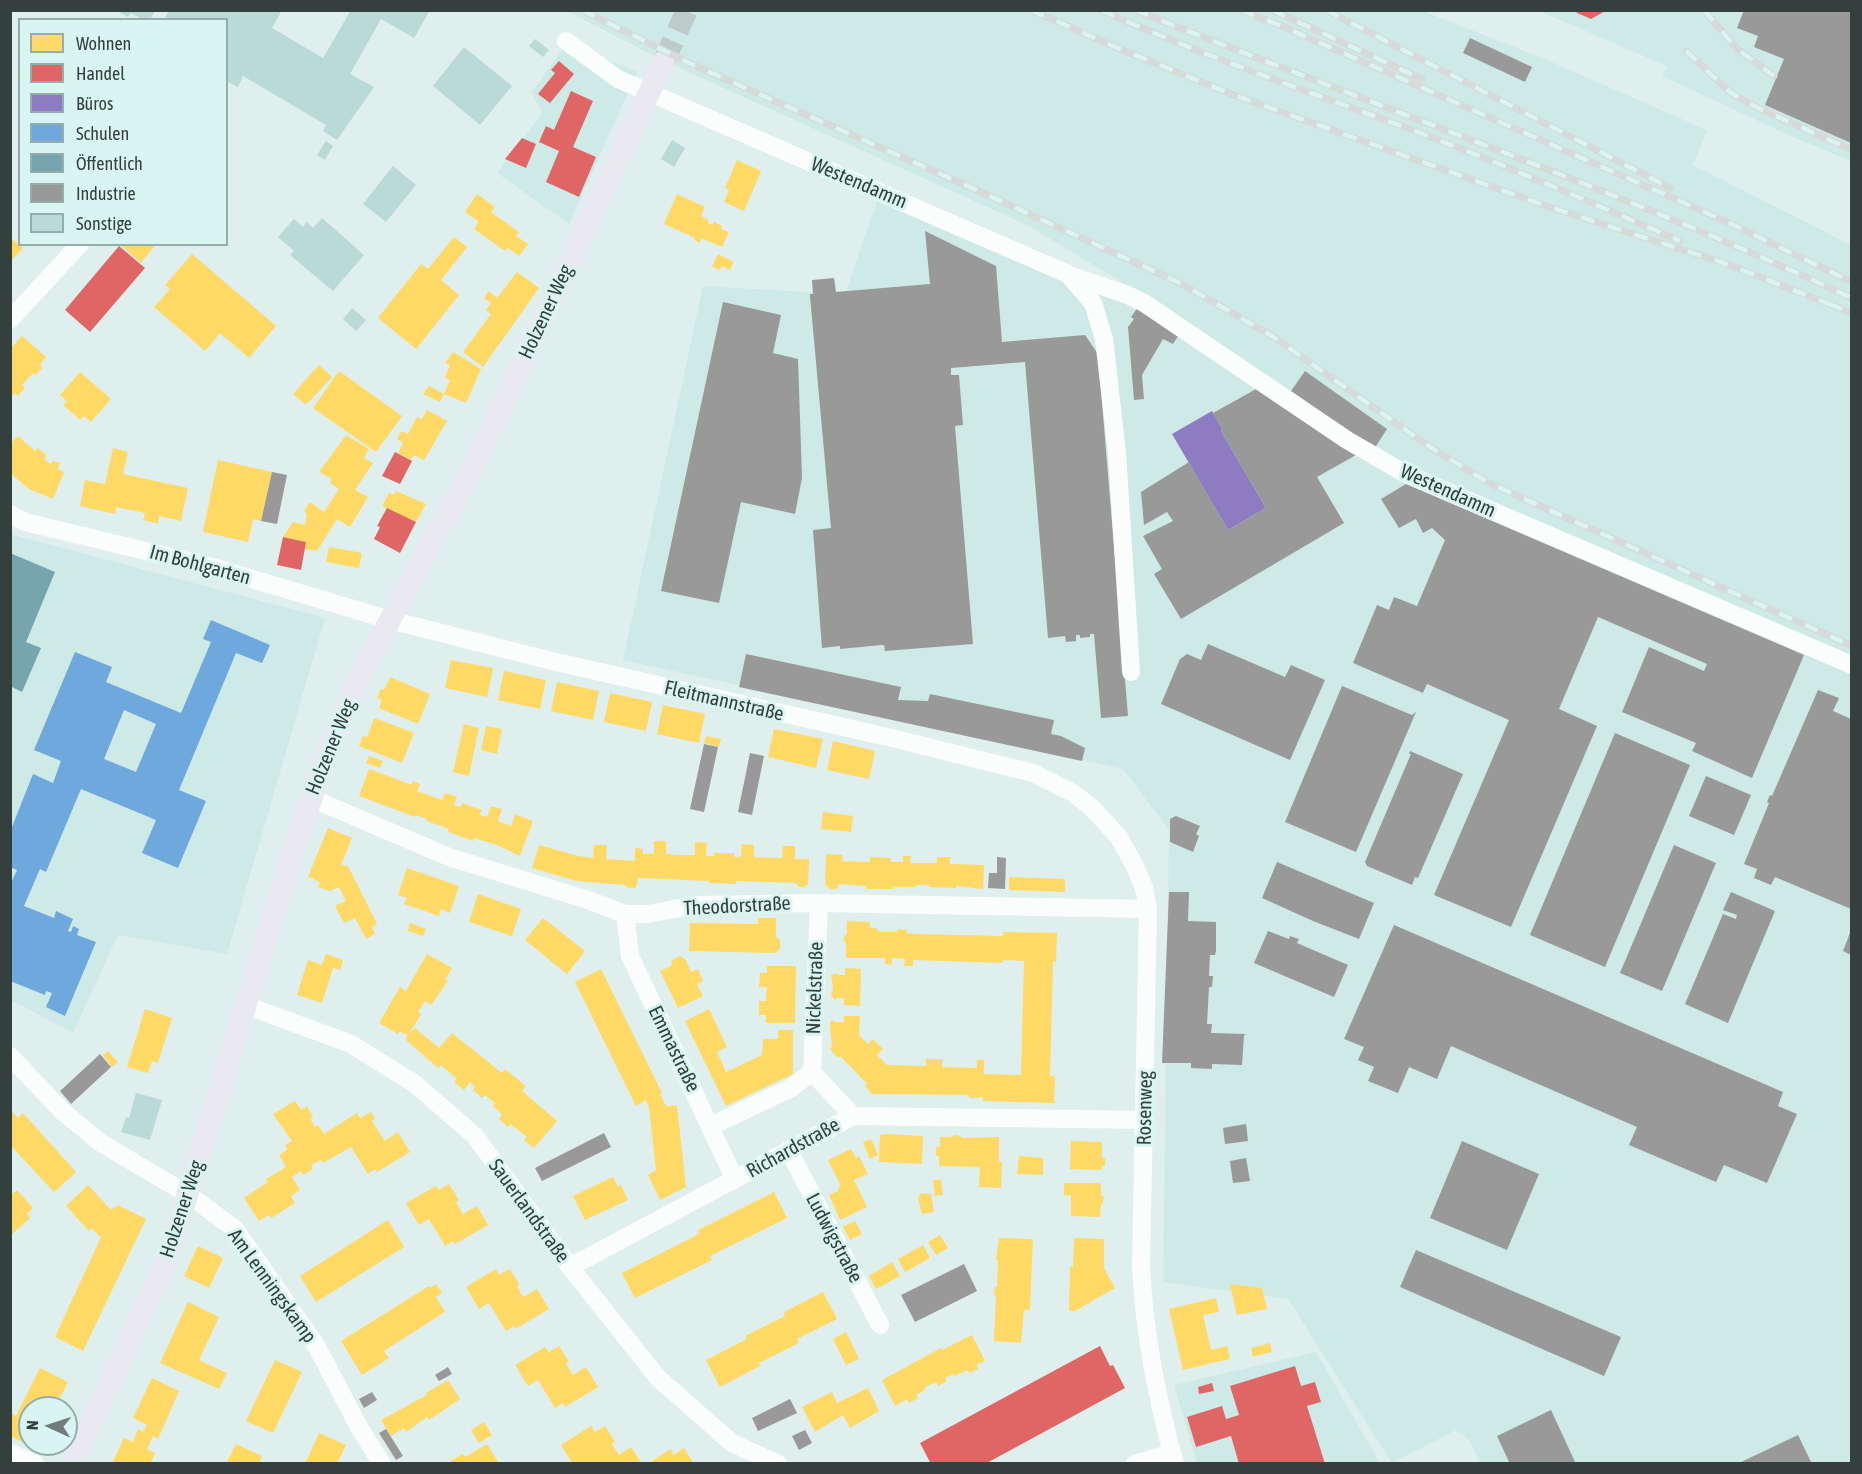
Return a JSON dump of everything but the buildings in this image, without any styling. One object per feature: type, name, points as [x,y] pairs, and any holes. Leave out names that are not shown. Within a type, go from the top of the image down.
[{"type":"main road","name":"Holzener Weg","points":[[72,1464],[167,1260],[189,1195],[245,1005],[311,798],[332,740],[358,681],[475,463],[664,61]]},
{"type":"street","name":"Westendamm","points":[[566,41],[618,79],[1068,274],[1144,303],[1347,440],[1404,473],[1851,665]]},
{"type":"street","points":[[10,320],[78,246]]},
{"type":"street","name":"Westendamm","points":[[1068,274],[1093,303],[1104,339],[1117,453],[1131,672]]},
{"type":"street","name":"Im Bohlgarten","points":[[10,514],[25,522],[212,567],[390,620]]},
{"type":"street","name":"Fleitmannstraße","points":[[390,620],[552,661],[899,740],[1033,773],[1057,784]]},
{"type":"street","name":"Rosenweg","points":[[1057,784],[1091,807],[1118,836],[1135,866],[1144,888],[1148,909],[1140,1266],[1143,1309],[1155,1384],[1173,1458]]},
{"type":"street","name":"Theodorstraße","points":[[311,798],[449,857],[588,900],[625,914],[648,914],[695,905],[819,903],[1148,909]]},
{"type":"street","name":"Nickelstraße","points":[[812,1072],[819,903]]},
{"type":"street","name":"Emmastraße","points":[[625,914],[630,956],[735,1180]]},
{"type":"street","name":"Sauerlandstraße","points":[[245,1005],[351,1044],[415,1084],[475,1136],[570,1267],[657,1378],[732,1443],[778,1464]]},
{"type":"street","name":"Am Lenningskamp","points":[[10,1056],[61,1110],[101,1143],[189,1195],[235,1229],[317,1347],[359,1427],[382,1464]]},
{"type":"street","points":[[711,1126],[791,1088],[812,1072],[853,1116]]},
{"type":"street","name":"Richardstraße","points":[[570,1267],[853,1116],[1145,1119]]},
{"type":"street","name":"Ludwigstraße","points":[[789,1151],[880,1325]]},
{"type":"street","points":[[10,1453],[35,1464]]},
{"type":"street","points":[[1135,1464],[1173,1458]]},
{"type":"shaded area","points":[[567,11],[1423,11],[1542,58],[1707,130],[1693,165],[1851,245],[1851,663],[1409,467],[1374,449],[1291,391],[1135,290],[1027,225],[664,61]]},
{"type":"shaded area","points":[[1539,11],[1851,11],[1851,161],[1788,135],[1662,76],[1667,66]]},
{"type":"shaded area","points":[[567,43],[637,72],[569,224],[497,173],[542,113],[532,92]]},
{"type":"shaded area","points":[[877,201],[1060,280],[1132,306],[1356,454],[1851,669],[1851,1463],[1480,1463],[1470,1441],[1456,1430],[1392,1463],[1288,1299],[1163,1282],[1169,830],[1123,769],[623,660],[703,286],[806,292],[846,291]]},
{"type":"shaded area","points":[[10,534],[325,618],[227,954],[118,935],[73,1033],[11,1000]]},
{"type":"shaded area","points":[[1316,1352],[1380,1463],[1197,1463],[1174,1385]]},
{"type":"tunnel","points":[[664,61],[687,10]]},
{"type":"railway","points":[[582,10],[689,63],[1180,283],[1272,336],[1430,447],[1489,483],[1852,646]]},
{"type":"railway","points":[[1031,10],[1231,94],[1549,207],[1721,262],[1837,307]]},
{"type":"railway","points":[[1101,10],[1217,58],[1482,157],[1680,241]]},
{"type":"railway","points":[[1135,10],[1585,184],[1764,258],[1852,298]]},
{"type":"railway","points":[[1241,10],[1725,221],[1852,282]]},
{"type":"railway","points":[[1272,10],[1422,79]]},
{"type":"railway","points":[[1326,10],[1670,188]]},
{"type":"railway","points":[[1704,10],[1736,48],[1774,76]]},
{"type":"railway","points":[[1686,51],[1731,93],[1756,107],[1852,150]]},
{"type":"railway","points":[[1829,304],[1852,313]]}]
